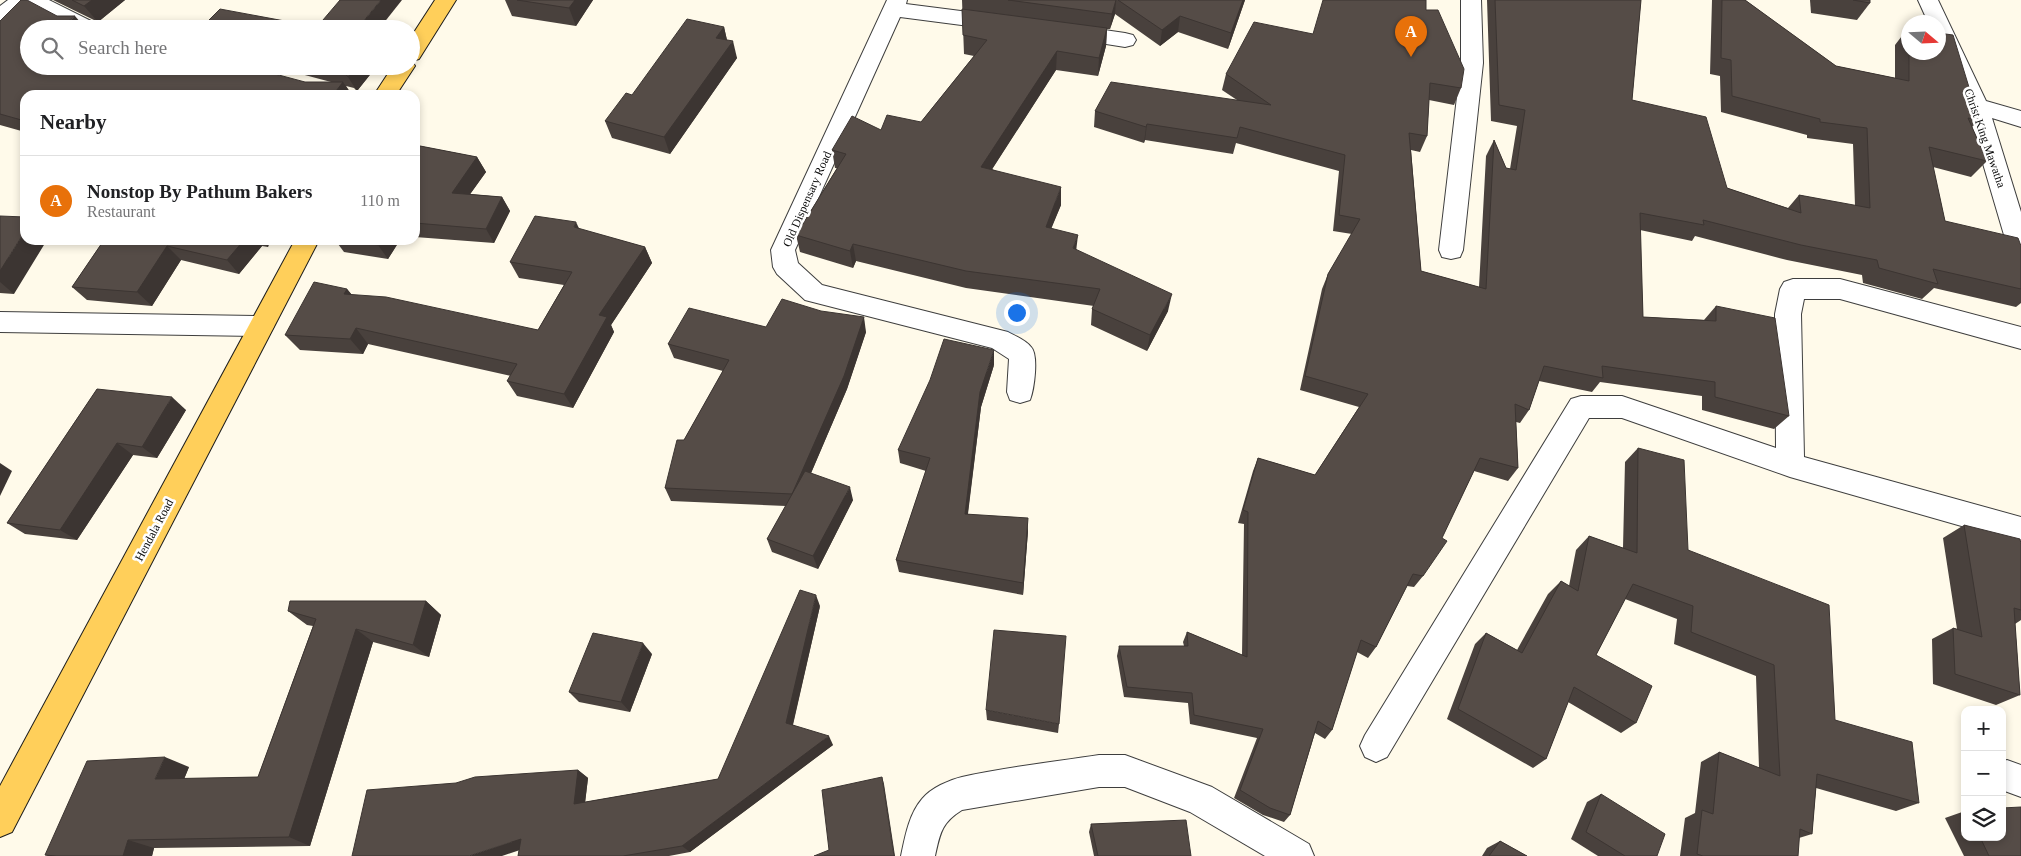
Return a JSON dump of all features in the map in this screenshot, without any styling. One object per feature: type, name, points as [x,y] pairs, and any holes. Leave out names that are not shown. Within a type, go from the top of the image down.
[{"type":"main road","points":[[420,40],[446,0]]},
{"type":"main road","points":[[388,90],[398,75]]},
{"type":"main road","name":"Hendala Road","points":[[0,820],[304,245]]},
{"type":"street","points":[[0,17],[21,0]]},
{"type":"street","points":[[32,0],[71,20]]},
{"type":"street","points":[[1451,250],[1472,64],[1471,0]]},
{"type":"street","name":"Christ King Mawatha","points":[[1928,0],[1977,106],[2021,252]]},
{"type":"street","points":[[895,5],[1019,26]]},
{"type":"street","name":"Old Dispensary Road","points":[[895,5],[784,250],[786,267],[814,293],[999,339],[1022,354],[1020,392]]},
{"type":"street","points":[[1048,30],[1125,40]]},
{"type":"street","points":[[1977,106],[2021,119]]},
{"type":"street","points":[[1790,465],[1788,314],[1792,289],[1840,289],[2021,338]]},
{"type":"street","points":[[0,322],[262,326]]},
{"type":"street","points":[[1376,746],[1580,407],[1622,407],[1790,465],[2021,530]]},
{"type":"street","points":[[918,856],[927,818],[945,800],[961,794],[1099,771],[1125,771],[1200,799],[1297,856]]},
{"type":"building","points":[[21,0],[27,0],[57,16],[75,16],[70,20],[20,20],[20,75],[279,75],[305,82],[343,82],[337,90],[20,90],[20,120],[0,114],[0,21]]},
{"type":"building","points":[[72,0],[92,0],[84,6]]},
{"type":"building","points":[[340,0],[381,0],[364,20],[323,20]]},
{"type":"building","points":[[517,0],[575,0],[569,8]]},
{"type":"building","points":[[1008,0],[1116,0],[1112,14]]},
{"type":"building","points":[[1118,0],[1243,0],[1231,33],[1180,16],[1162,30]]},
{"type":"building","points":[[1323,0],[1426,0],[1426,10],[1438,10],[1464,69],[1461,88],[1430,83],[1427,136],[1409,133],[1421,271],[1486,289],[1494,140],[1506,168],[1516,170],[1525,110],[1499,105],[1495,0],[1641,0],[1632,100],[1706,117],[1727,188],[1801,213],[1799,195],[1870,208],[1867,128],[1820,122],[1820,119],[1732,96],[1731,60],[1721,58],[1722,0],[1745,0],[1836,66],[1909,81],[1909,60],[1946,60],[1946,34],[1953,35],[1979,120],[1968,118],[1987,161],[1929,147],[1945,221],[2018,238],[2021,246],[2021,289],[1933,269],[1938,284],[1879,268],[1877,260],[1801,245],[1703,220],[1704,225],[1640,213],[1643,317],[1716,321],[1716,306],[1775,318],[1789,416],[1715,397],[1715,382],[1602,366],[1603,378],[1544,366],[1529,410],[1515,404],[1518,468],[1480,458],[1442,538],[1447,541],[1423,576],[1413,574],[1376,647],[1361,640],[1332,730],[1318,721],[1290,815],[1270,808],[1240,790],[1263,729],[1194,715],[1192,693],[1127,687],[1119,646],[1188,646],[1187,632],[1247,657],[1248,512],[1243,510],[1258,458],[1315,475],[1368,394],[1305,376],[1328,274],[1360,219],[1339,215],[1345,155],[1240,127],[1237,138],[1147,124],[1146,127],[1095,111],[1111,82],[1271,105],[1226,74],[1254,22],[1313,34]]},
{"type":"building","points":[[1853,0],[1870,0],[1870,3]]},
{"type":"building","points":[[220,9],[279,20],[209,20]]},
{"type":"building","points":[[962,9],[1107,28],[1099,58],[1057,51],[981,167],[1061,187],[1046,227],[1078,235],[1073,248],[1172,294],[1150,335],[1092,309],[1100,289],[966,271],[853,244],[850,251],[796,235],[846,154],[832,150],[852,116],[881,130],[887,115],[921,122],[987,40],[963,35]]},
{"type":"building","points":[[687,19],[724,27],[716,38],[733,41],[664,137],[605,121],[626,93],[632,95]]},
{"type":"building","points":[[420,146],[477,157],[452,193],[502,197],[486,229],[420,223]]},
{"type":"building","points":[[0,216],[20,217],[20,239],[0,271]]},
{"type":"building","points":[[535,216],[576,222],[574,227],[645,247],[599,315],[607,317],[564,394],[507,381],[517,364],[356,328],[350,339],[285,335],[314,282],[347,289],[344,294],[386,297],[538,330],[572,272],[510,262]]},
{"type":"building","points":[[101,245],[240,245],[227,260],[167,246],[137,292],[72,287]]},
{"type":"building","points":[[782,299],[821,311],[864,317],[844,376],[792,494],[665,488],[677,440],[684,440],[729,360],[668,344],[689,308],[766,327]]},
{"type":"building","points":[[944,339],[994,350],[980,392],[965,514],[1028,518],[1023,583],[896,560],[930,458],[898,450],[930,380]]},
{"type":"building","points":[[97,389],[172,397],[142,447],[117,443],[60,530],[7,523]]},
{"type":"building","points":[[1638,448],[1684,460],[1688,550],[1829,605],[1835,720],[1912,742],[1919,803],[1817,774],[1812,834],[1800,829],[1798,856],[1703,856],[1697,854],[1702,810],[1713,814],[1719,752],[1780,776],[1774,665],[1691,632],[1693,606],[1633,584],[1596,655],[1652,686],[1636,723],[1574,687],[1546,759],[1458,709],[1486,633],[1522,653],[1561,581],[1578,591],[1589,536],[1637,553]]},
{"type":"building","points":[[805,471],[850,487],[813,556],[767,539]]},
{"type":"building","points":[[1964,525],[2020,539],[2021,610],[2014,608],[2020,695],[1955,674],[1953,628],[1982,637]]},
{"type":"building","points":[[800,590],[816,595],[786,723],[829,736],[682,846],[623,856],[518,856],[521,839],[469,856],[352,856],[367,790],[456,783],[475,777],[578,770],[574,804],[718,779]]},
{"type":"building","points":[[290,601],[426,601],[413,645],[356,629],[289,837],[128,840],[123,856],[45,855],[87,761],[165,757],[155,779],[258,777],[316,619],[288,611]]},
{"type":"building","points":[[994,630],[1066,636],[1059,724],[986,710]]},
{"type":"building","points":[[593,633],[643,643],[621,702],[569,692]]},
{"type":"building","points":[[882,777],[894,856],[814,856],[829,850],[822,790]]},
{"type":"building","points":[[1601,794],[1665,834],[1657,856],[1625,856],[1586,832]]},
{"type":"building","points":[[2021,807],[2021,856],[1989,856],[1982,841],[2006,841],[2006,808]]},
{"type":"building","points":[[1186,820],[1191,856],[1098,856],[1091,824]]},
{"type":"building","points":[[1500,841],[1527,856],[1489,856]]},
{"type":"place","name":"Nonstop By Pathum Bakers","points":[[1411,57]]}]
